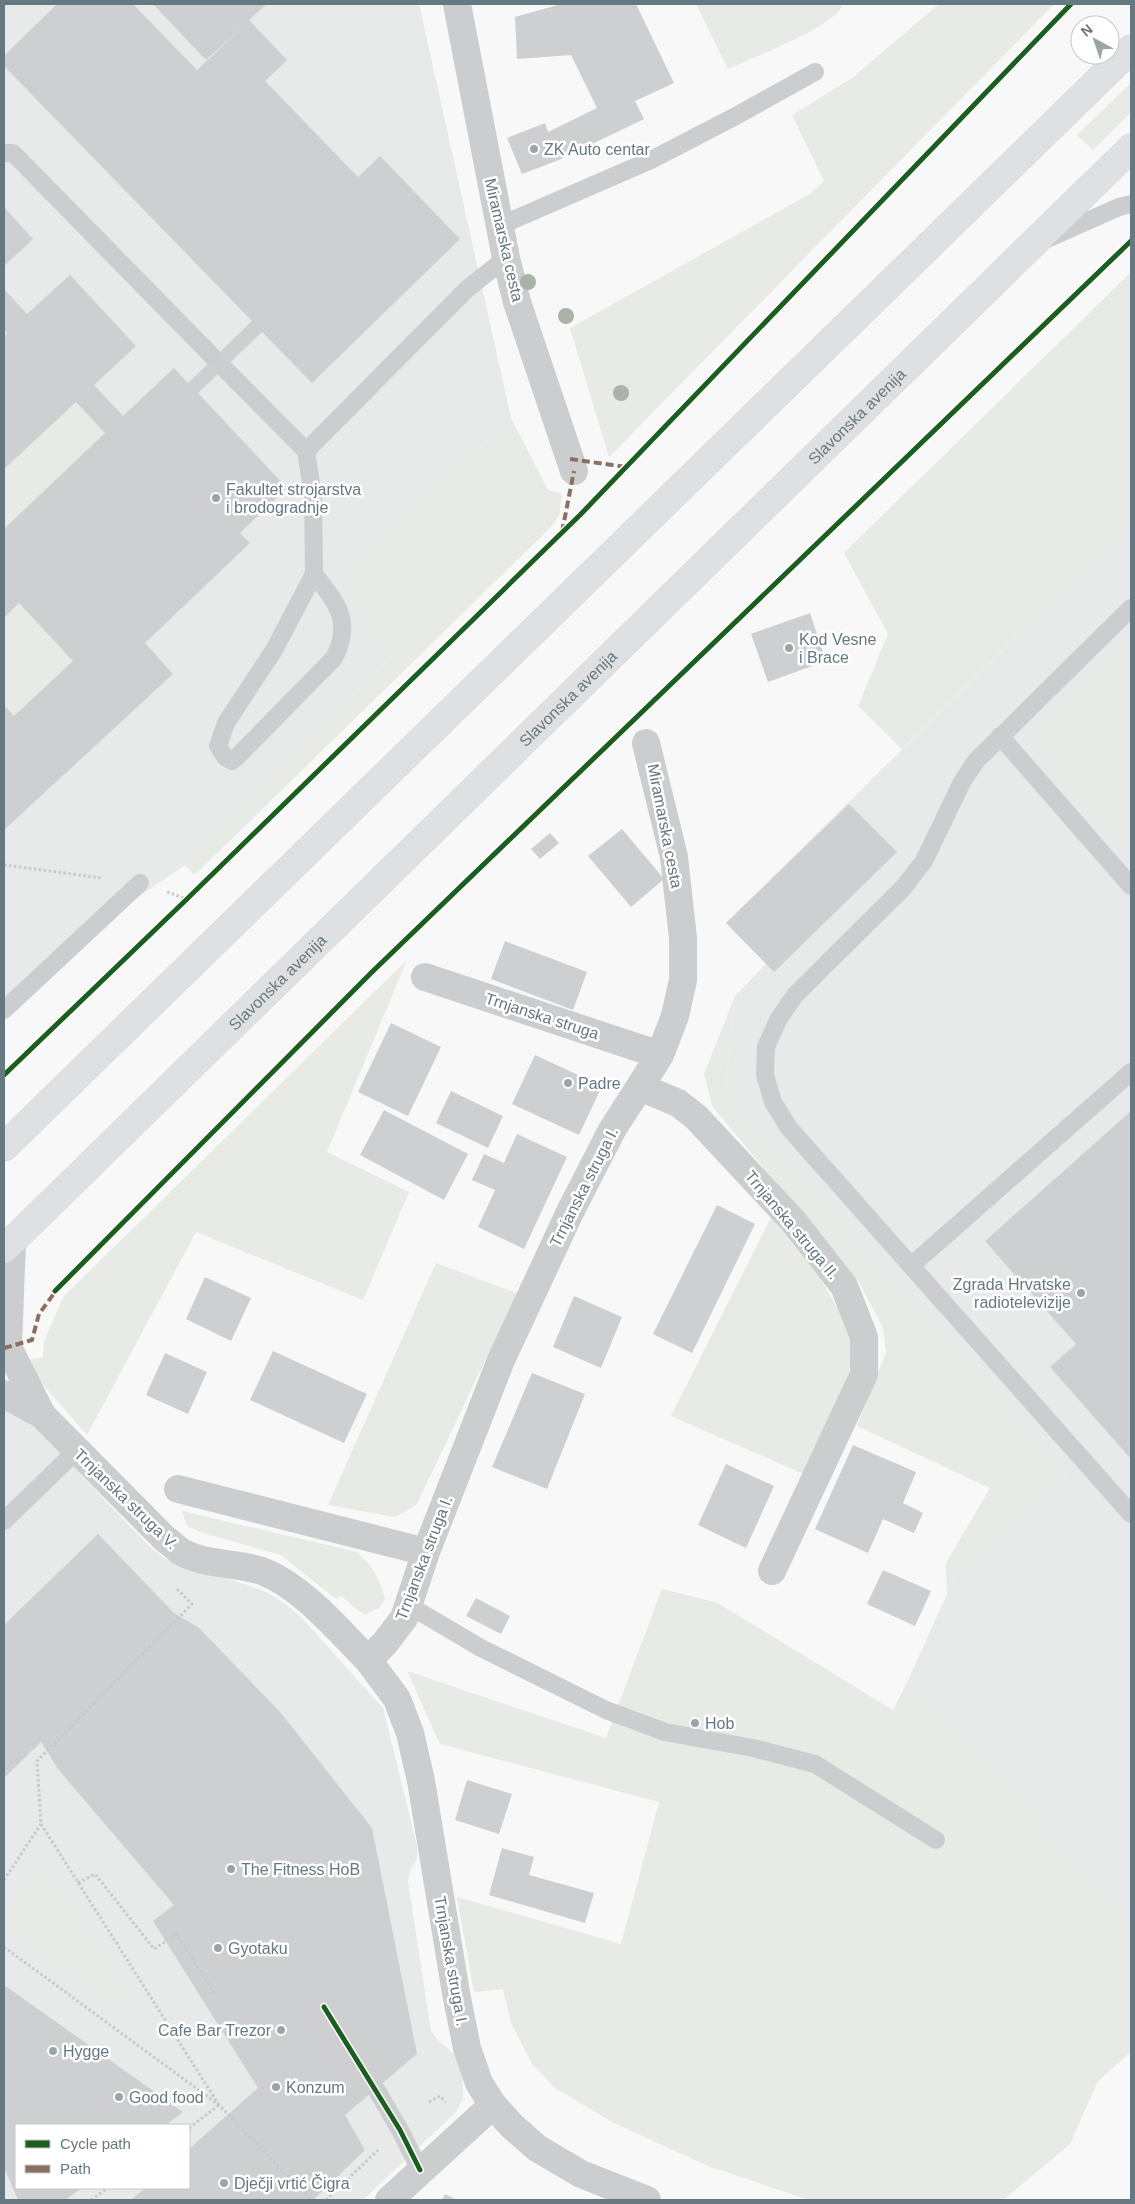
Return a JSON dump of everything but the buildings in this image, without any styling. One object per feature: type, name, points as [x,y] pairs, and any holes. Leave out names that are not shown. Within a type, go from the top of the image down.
[{"type":"main road","points":[[1096,83],[1131,31]]},
{"type":"main road","points":[[4,1147],[1131,49]]},
{"type":"main road","name":"Slavonska avenija","points":[[8,1245],[1131,148]]},
{"type":"street","name":"Miramarska cesta","points":[[457,4],[499,226],[517,302],[574,471]]},
{"type":"street","name":"Miramarska cesta","points":[[646,743],[674,857],[683,938],[683,980],[675,1016],[660,1055]]},
{"type":"street","name":"Trnjanska struga","points":[[425,977],[660,1055]]},
{"type":"street","name":"Trnjanska struga I.","points":[[647,2200],[581,2174],[551,2157],[512,2126],[493,2105],[479,2083],[467,2048],[456,1993],[421,1780],[410,1733],[397,1699],[368,1660],[385,1643],[404,1618],[426,1552],[501,1360],[570,1212],[612,1130],[660,1055]]},
{"type":"street","name":"Trnjanska struga II.","points":[[640,1087],[678,1103],[696,1117],[793,1221],[844,1286],[864,1337],[864,1374],[772,1571]]},
{"type":"street","points":[[8,1245],[8,1347],[42,1415]]},
{"type":"street","points":[[4,1394],[42,1415]]},
{"type":"street","name":"Trnjanska struga V.","points":[[42,1415],[165,1539],[181,1551],[199,1559],[243,1566],[263,1572],[282,1582],[310,1602],[368,1660]]},
{"type":"street","points":[[178,1489],[426,1552]]},
{"type":"street","points":[[388,2200],[493,2105]]},
{"type":"lane","points":[[499,226],[651,160],[815,72]]},
{"type":"lane","points":[[4,152],[13,153],[306,451],[313,496],[314,574],[274,650],[226,723],[218,746],[225,758],[232,760],[239,755],[334,658],[341,645],[343,626],[338,604],[314,574]]},
{"type":"lane","points":[[1031,246],[1085,221],[1131,204]]},
{"type":"lane","points":[[306,451],[480,277],[506,258]]},
{"type":"lane","points":[[1131,608],[976,761],[962,782],[924,861],[903,888],[795,995],[778,1020],[766,1047],[765,1075],[773,1102],[789,1128],[912,1264],[1131,1514]]},
{"type":"lane","points":[[1000,736],[1131,886]]},
{"type":"lane","points":[[4,1010],[140,882]]},
{"type":"lane","points":[[912,1264],[1131,1072]]},
{"type":"lane","points":[[4,1521],[76,1450]]},
{"type":"lane","points":[[408,1605],[481,1648],[606,1710],[665,1732],[753,1748],[815,1764],[936,1840]]},
{"type":"lane","points":[[376,2089],[400,2130],[420,2170]]},
{"type":"path","points":[[4,864],[140,882]]},
{"type":"path","points":[[172,1583],[192,1604],[37,1761],[41,1824],[219,2105]]},
{"type":"path","points":[[4,1880],[41,1824]]},
{"type":"path","points":[[78,1883],[95,1874],[154,1949],[177,1934],[214,1993]]},
{"type":"path","points":[[4,1947],[219,2105],[312,2200]]},
{"type":"path","points":[[190,2127],[219,2105]]},
{"type":"path","points":[[326,2200],[378,2150]]},
{"type":"path","points":[[91,2200],[107,2189]]},
{"type":"shaded area","name":"Fakultet strojarstva i brodogradnje","points":[[4,4],[419,4],[511,418],[343,579],[392,656],[185,865],[123,907],[4,1003]]},
{"type":"shaded area","points":[[696,4],[843,4],[825,23],[791,41],[728,69]]},
{"type":"shaded area","points":[[939,4],[1054,4],[609,457],[570,328],[810,194],[824,181],[792,115],[852,78]]},
{"type":"shaded area","points":[[1131,83],[1131,112],[1093,150],[1077,135]]},
{"type":"shaded area","points":[[1131,272],[1131,524],[902,749],[858,706],[888,634],[844,553]]},
{"type":"shaded area","points":[[76,402],[105,433],[4,529],[4,469]]},
{"type":"shaded area","points":[[511,418],[548,490],[562,494],[559,516],[550,528],[198,872],[193,874],[185,865],[392,656],[343,579]]},
{"type":"shaded area","points":[[1131,524],[1131,1962],[894,1711],[958,1570],[1067,1475],[725,1096],[735,996],[766,964],[726,923]]},
{"type":"shaded area","points":[[19,603],[73,661],[14,716],[4,705],[4,618]]},
{"type":"shaded area","points":[[1131,638],[1131,849],[1026,736]]},
{"type":"shaded area","points":[[407,960],[327,1152],[409,1192],[363,1300],[196,1232],[87,1435],[39,1380],[30,1359],[43,1358],[44,1341],[64,1296]]},
{"type":"shaded area","points":[[735,996],[725,1096],[1067,1475],[958,1570],[947,1594],[946,1563],[990,1488],[857,1426],[886,1352],[883,1328],[859,1282],[712,1106],[704,1074]]},
{"type":"shaded area","points":[[771,1217],[822,1281],[849,1329],[851,1359],[845,1393],[806,1475],[671,1416]]},
{"type":"shaded area","points":[[436,1263],[517,1293],[417,1504],[396,1517],[328,1505]]},
{"type":"shaded area","points":[[4,1407],[38,1430],[150,1547],[164,1558],[262,1590],[283,1602],[301,1617],[383,1708],[417,1846],[417,1859],[410,1871],[408,1881],[431,2031],[454,2054],[460,2065],[463,2099],[456,2112],[363,2200],[4,2200]]},
{"type":"shaded area","points":[[182,1511],[357,1552],[375,1573],[385,1599],[379,1608],[364,1615],[341,1596],[336,1599],[281,1555],[203,1533],[187,1526]]},
{"type":"shaded area","points":[[662,1589],[718,1603],[893,1710],[908,1681],[1131,1924],[1131,2052],[1098,2081],[1070,2144],[1003,2200],[809,2200],[708,2166],[614,2123],[555,2088],[532,2064],[511,2023],[503,1989],[474,1992],[457,1897],[621,1944],[659,1802],[440,1744],[407,1671],[606,1738]]},
{"type":"shaded area","points":[[43,1869],[73,1912],[67,1917],[74,1926],[80,1922],[133,1999],[118,2013],[75,1980],[83,1975],[77,1967],[65,1972],[50,1961],[59,1955],[48,1942],[36,1951],[4,1926],[4,1921]]},
{"type":"marked path","points":[[570,459],[626,467]]},
{"type":"marked path","points":[[562,532],[574,471]]},
{"type":"marked path","points":[[4,1348],[32,1340],[39,1314],[58,1288]]},
{"type":"cycle path","points":[[4,1075],[580,515],[1071,4]]},
{"type":"cycle path","points":[[55,1291],[372,972],[1131,241]]},
{"type":"cycle path","points":[[324,2007],[400,2130],[420,2170]]},
{"type":"place","name":"ZK Auto centar","points":[[534,149]]},
{"type":"place","name":"Fakultet strojarstva i brodogradnje","points":[[216,498]]},
{"type":"place","name":"Kod Vesne i Brace","points":[[789,648]]},
{"type":"place","name":"Padre","points":[[568,1083]]},
{"type":"place","name":"Zgrada Hrvatske radiotelevizije","points":[[1081,1293]]},
{"type":"place","name":"Hob","points":[[695,1723]]},
{"type":"place","name":"The Fitness HoB","points":[[231,1869]]},
{"type":"place","name":"Gyotaku","points":[[218,1948]]},
{"type":"place","name":"Cafe Bar Trezor","points":[[281,2030]]},
{"type":"place","name":"Hygge","points":[[53,2051]]},
{"type":"place","name":"Konzum","points":[[276,2087]]},
{"type":"place","name":"Good food","points":[[119,2097]]},
{"type":"place","name":"Dječji vrtić Čigra","points":[[224,2183]]}]
